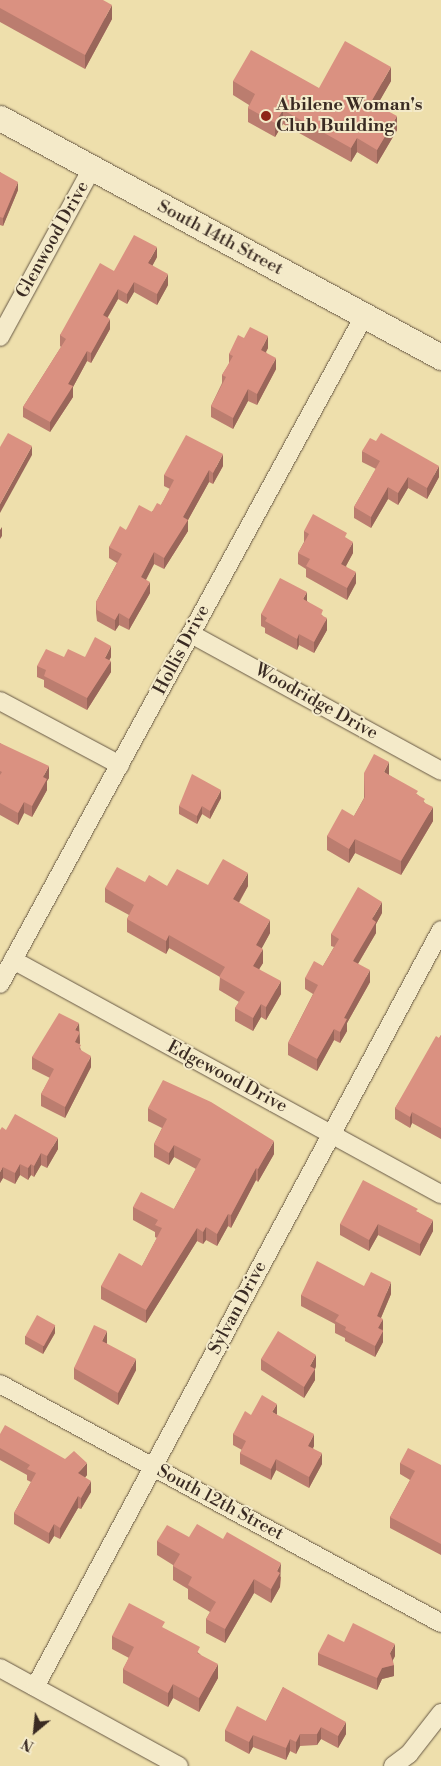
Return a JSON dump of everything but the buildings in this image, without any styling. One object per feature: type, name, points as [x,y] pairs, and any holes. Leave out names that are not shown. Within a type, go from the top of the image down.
[{"type":"main road","name":"South 14th Street","points":[[0,118],[441,358]]},
{"type":"street","name":"Glenwood Drive","points":[[0,337],[92,168]]},
{"type":"street","name":"Hollis Drive","points":[[0,984],[364,316]]},
{"type":"street","name":"Woodridge Drive","points":[[191,634],[441,771]]},
{"type":"street","points":[[0,701],[120,765]]},
{"type":"street","name":"Sylvan Drive","points":[[35,1687],[441,930]]},
{"type":"street","name":"Edgewood Drive","points":[[13,960],[441,1194]]},
{"type":"street","name":"South 12th Street","points":[[0,1384],[441,1623]]},
{"type":"street","points":[[0,1668],[179,1766]]},
{"type":"street","points":[[392,1766],[412,1750],[441,1713]]},
{"type":"place","name":"Abilene Woman's Club Building","points":[[266,116]]}]
